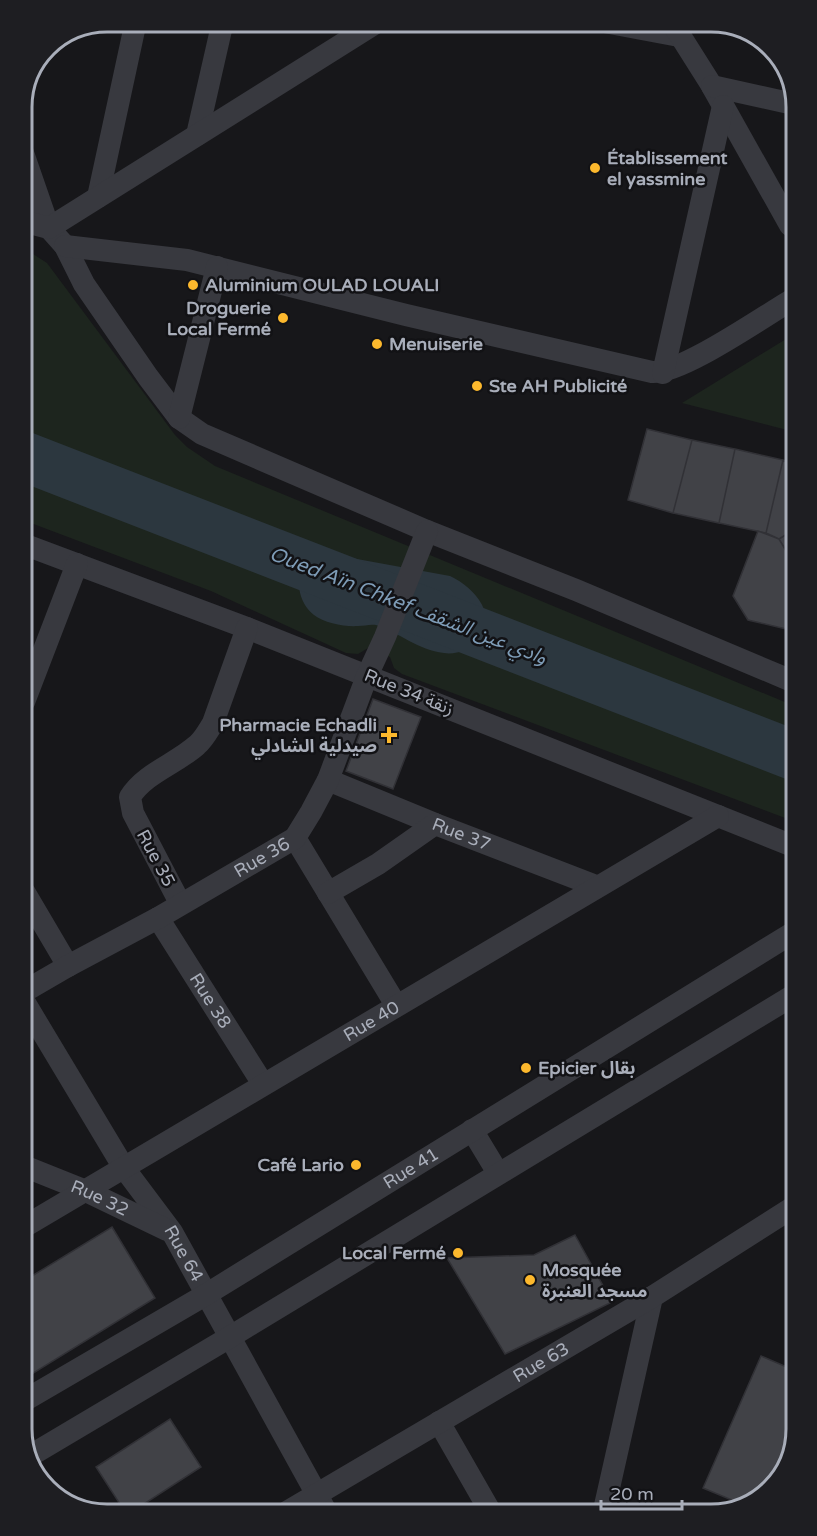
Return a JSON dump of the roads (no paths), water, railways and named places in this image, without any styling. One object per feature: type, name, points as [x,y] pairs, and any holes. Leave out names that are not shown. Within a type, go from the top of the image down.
[{"type":"street","points":[[98,197],[134,31]]},
{"type":"street","points":[[197,135],[221,31]]},
{"type":"street","points":[[32,224],[49,228],[362,31]]},
{"type":"street","points":[[677,32],[712,86],[786,218]]},
{"type":"street","points":[[712,86],[785,102]]},
{"type":"street","points":[[663,373],[723,106]]},
{"type":"street","points":[[32,179],[49,228],[65,246],[84,284],[179,418],[202,434],[427,531],[576,590],[786,678]]},
{"type":"street","points":[[65,246],[187,260],[406,315],[663,373],[689,362],[786,303]]},
{"type":"street","points":[[179,418],[217,267]]},
{"type":"street","name":"Rue 36","points":[[32,987],[158,918],[294,838],[328,780],[367,676],[427,531]]},
{"type":"street","name":"Rue 34 زنقة","points":[[32,547],[247,628],[786,843]]},
{"type":"street","points":[[32,681],[77,564]]},
{"type":"street","name":"Rue 35","points":[[180,903],[133,813],[130,797],[138,785],[188,753],[206,736],[213,723],[247,628]]},
{"type":"street","name":"Rue 37","points":[[328,780],[596,886]]},
{"type":"street","name":"Rue 40","points":[[32,1222],[596,886],[718,816]]},
{"type":"street","points":[[328,893],[378,864],[435,824]]},
{"type":"street","points":[[294,838],[396,1005]]},
{"type":"street","points":[[32,905],[68,966]]},
{"type":"street","name":"Rue 38","points":[[158,918],[263,1084]]},
{"type":"street","name":"Rue 41","points":[[32,1396],[207,1294],[786,937]]},
{"type":"street","points":[[35,1453],[786,1000]]},
{"type":"street","name":"Rue 64","points":[[32,1013],[124,1168],[172,1232],[322,1504]]},
{"type":"street","points":[[472,1130],[498,1173]]},
{"type":"street","name":"Rue 32","points":[[32,1169],[86,1191],[172,1232]]},
{"type":"street","name":"Rue 63","points":[[322,1504],[439,1422],[652,1297],[786,1212]]},
{"type":"street","points":[[605,1504],[652,1297]]},
{"type":"street","points":[[439,1422],[486,1504]]},
{"type":"water","points":[[335,555],[450,576],[460,581],[476,596],[486,614],[487,624],[480,645],[458,652],[444,653],[417,645],[376,625],[347,626],[318,618],[309,610],[301,596],[300,574],[311,560]]},
{"type":"waterway","name":"Oued Aïn Chkef وادي عين الشقف","points":[[32,459],[786,752]]},
{"type":"place","name":"Établissement el yassmine","points":[[595,168]]},
{"type":"place","name":"Aluminium OULAD LOUALI","points":[[193,285]]},
{"type":"place","name":"Droguerie Local Fermé","points":[[283,318]]},
{"type":"place","name":"Menuiserie","points":[[377,344]]},
{"type":"place","name":"Ste AH Publicité","points":[[477,386]]},
{"type":"place","name":"Pharmacie Echadli صيدلية الشادلي","points":[[389,735]]},
{"type":"place","name":"Epicier بقال","points":[[526,1068]]},
{"type":"place","name":"Café Lario","points":[[356,1165]]},
{"type":"place","name":"Local Fermé","points":[[458,1253]]},
{"type":"place","name":"Mosquée مسجد العنبرة","points":[[530,1280]]}]
